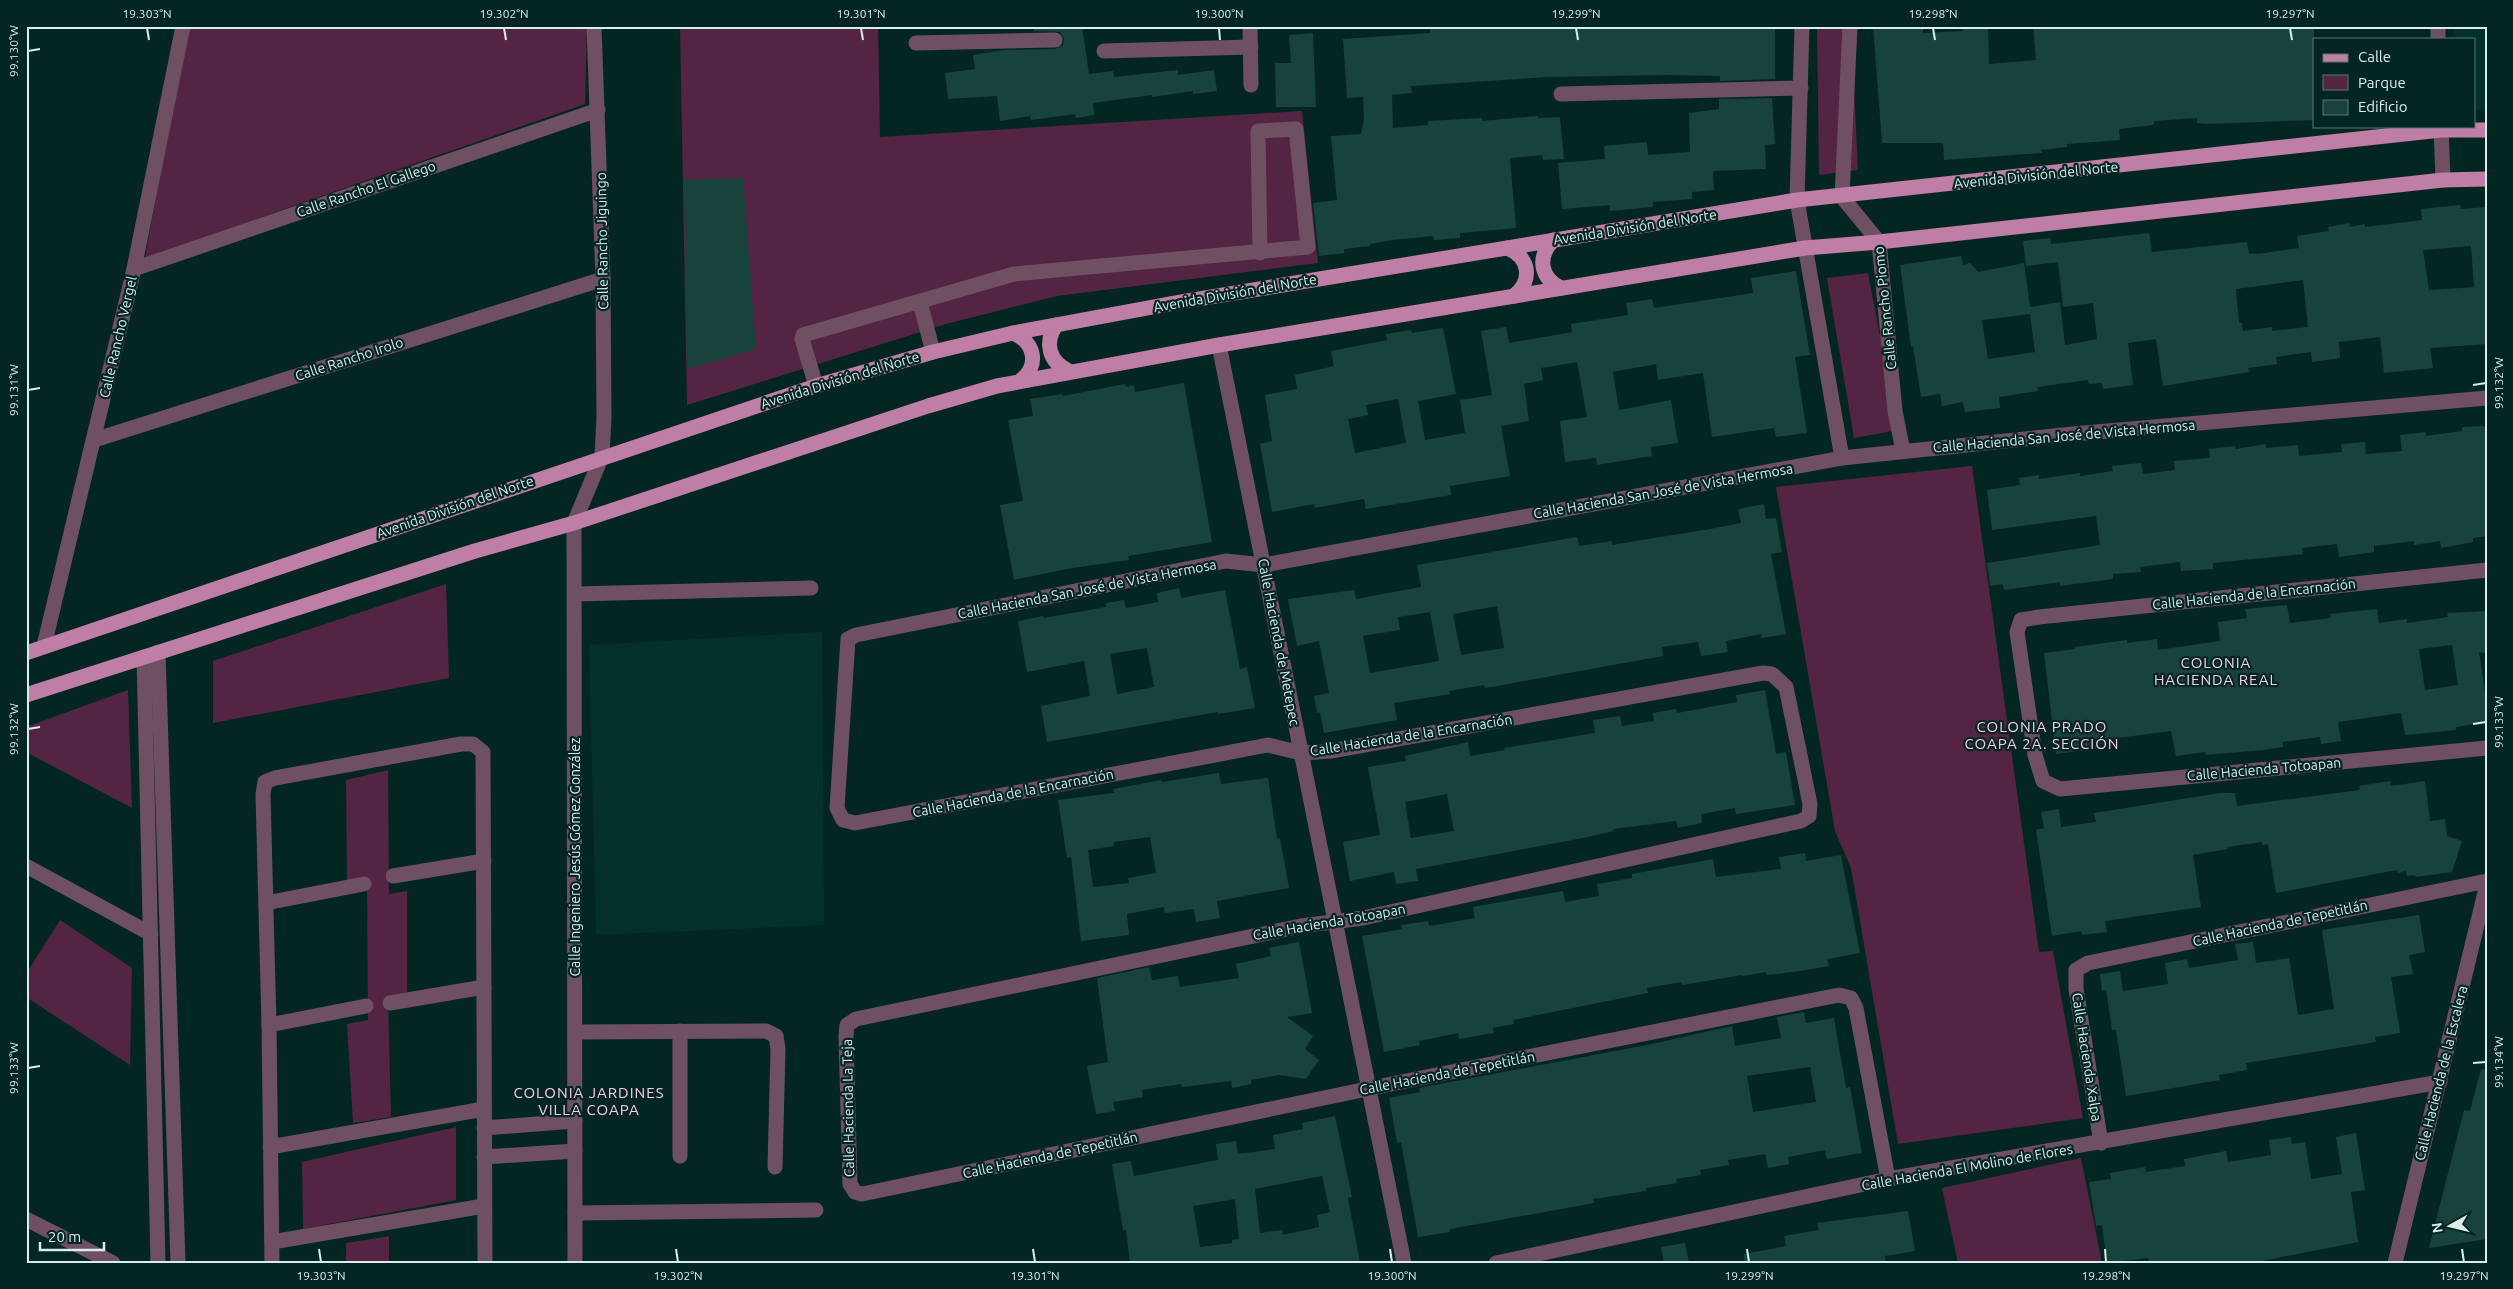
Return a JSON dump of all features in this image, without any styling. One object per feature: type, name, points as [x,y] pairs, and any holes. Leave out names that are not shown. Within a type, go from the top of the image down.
[{"type":"main road","name":"Avenida División del Norte","points":[[26,652],[602,456],[816,386],[933,352],[1013,333],[1180,302],[1797,200],[1842,197],[2441,128],[2487,130]]},
{"type":"main road","points":[[26,695],[475,551],[574,523],[928,406],[1020,381],[1219,345],[1805,248],[1879,242],[2443,180],[2487,179]]},
{"type":"main road","points":[[1553,240],[1546,247],[1542,265],[1548,280],[1561,288]]},
{"type":"main road","points":[[1507,248],[1520,256],[1527,270],[1525,285],[1514,296]]},
{"type":"main road","points":[[1056,325],[1050,339],[1051,355],[1061,368],[1069,371]]},
{"type":"main road","points":[[1013,333],[1027,341],[1033,355],[1031,370],[1020,381]]},
{"type":"street","name":"Calle Rancho Vergel","points":[[44,646],[134,269],[183,26]]},
{"type":"street","name":"Calle Rancho Jiguingo","points":[[594,26],[603,279],[604,418],[602,456]]},
{"type":"street","points":[[1250,26],[1251,85]]},
{"type":"street","points":[[1802,26],[1797,200],[1842,458]]},
{"type":"street","points":[[1842,197],[1850,26]]},
{"type":"street","points":[[916,43],[996,34],[1055,40]]},
{"type":"street","points":[[1104,52],[1251,47]]},
{"type":"street","points":[[1561,94],[1801,88]]},
{"type":"street","name":"Calle Rancho El Gallego","points":[[134,269],[598,110]]},
{"type":"street","points":[[2441,128],[2443,180]]},
{"type":"street","points":[[816,386],[802,338],[803,335],[1014,274],[1260,253],[1308,247],[1296,129],[1258,131],[1260,253]]},
{"type":"street","name":"Calle Rancho Piomo","points":[[1842,197],[1879,242],[1895,411],[1903,451]]},
{"type":"street","name":"Calle Rancho Irolo","points":[[94,440],[603,279]]},
{"type":"street","points":[[920,302],[933,352]]},
{"type":"street","name":"Calle Hacienda de Metepec","points":[[1219,345],[1404,1263]]},
{"type":"street","name":"Calle Hacienda San José de Vista Hermosa","points":[[844,820],[837,808],[848,639],[856,635],[1226,561],[1264,564],[1842,458],[2073,434],[2487,398]]},
{"type":"street","name":"Calle Ingeniero Jesús Gómez González","points":[[575,1263],[574,523],[602,456]]},
{"type":"street","name":"Calle Hacienda de la Encarnación","points":[[2044,780],[2034,755],[2016,632],[2021,620],[2487,570]]},
{"type":"street","points":[[575,594],[811,588]]},
{"type":"street","points":[[151,655],[151,934],[158,1263]]},
{"type":"street","points":[[151,655],[178,1263]]},
{"type":"street","name":"Calle Hacienda de la Encarnación","points":[[844,820],[855,822],[1268,746],[1300,753],[1331,751],[1762,672],[1772,674],[1786,687],[1810,804],[1809,816],[1801,822]]},
{"type":"street","points":[[272,1263],[264,782],[284,776],[461,744],[474,744],[483,752],[485,1263]]},
{"type":"street","name":"Calle Hacienda Totoapan","points":[[2044,780],[2060,789],[2487,748]]},
{"type":"street","name":"Calle Hacienda Totoapan","points":[[856,1019],[1301,926],[1335,922],[1801,822]]},
{"type":"street","points":[[393,876],[484,861]]},
{"type":"street","points":[[28,867],[151,934]]},
{"type":"street","name":"Calle Hacienda de Tepetitlán","points":[[2076,970],[2088,963],[2487,882]]},
{"type":"street","name":"Calle Hacienda de la Escalera","points":[[2395,1263],[2487,882]]},
{"type":"street","points":[[266,903],[364,884]]},
{"type":"street","name":"Calle Hacienda Xalpa","points":[[2076,970],[2076,989],[2101,1144]]},
{"type":"street","points":[[390,1003],[484,987]]},
{"type":"street","name":"Calle Hacienda de Tepetitlán","points":[[862,1194],[1370,1088],[1839,995],[1851,998],[1856,1008],[1888,1180]]},
{"type":"street","points":[[269,1025],[366,1006]]},
{"type":"street","name":"Calle Hacienda La Teja","points":[[856,1019],[847,1025],[846,1036],[850,1184],[855,1192],[862,1194]]},
{"type":"street","points":[[575,1032],[766,1031],[776,1036],[778,1048],[775,1167]]},
{"type":"street","points":[[680,1032],[680,1156]]},
{"type":"street","name":"Calle Hacienda El Molino de Flores","points":[[1496,1263],[1888,1180],[2101,1144],[2440,1082]]},
{"type":"street","points":[[270,1147],[484,1109]]},
{"type":"street","points":[[484,1128],[575,1121]]},
{"type":"street","points":[[484,1157],[575,1151]]},
{"type":"street","points":[[272,1242],[484,1206]]},
{"type":"street","points":[[575,1214],[816,1210]]},
{"type":"street","points":[[26,1219],[113,1263]]},
{"type":"shaded area","points":[[2453,26],[2487,26],[2487,110],[2476,110],[2476,38],[2454,38]]},
{"type":"shaded area","points":[[822,632],[824,925],[596,935],[589,645]]},
{"type":"green space","points":[[187,26],[587,26],[585,104],[145,258]]},
{"type":"green space","points":[[680,26],[878,26],[880,137],[1302,111],[1318,263],[1057,296],[946,324],[687,405]]},
{"type":"green space","points":[[1817,26],[1851,26],[1858,170],[1819,175]]},
{"type":"green space","points":[[1868,273],[1898,430],[1854,438],[1827,278]]},
{"type":"green space","points":[[1972,466],[2039,952],[2053,951],[2083,1118],[1898,1144],[1851,868],[1835,831],[1776,487]]},
{"type":"green space","points":[[446,584],[449,678],[213,723],[213,661]]},
{"type":"green space","points":[[128,690],[132,808],[26,752],[26,727]]},
{"type":"green space","points":[[388,770],[389,894],[407,891],[407,993],[388,998],[391,1117],[353,1123],[347,1024],[368,1020],[367,877],[347,880],[346,780]]},
{"type":"green space","points":[[60,920],[132,968],[130,1065],[26,997],[26,974]]},
{"type":"green space","points":[[456,1127],[456,1200],[303,1229],[302,1162]]},
{"type":"green space","points":[[2081,1158],[2102,1263],[1958,1263],[1942,1188]]},
{"type":"green space","points":[[389,1236],[389,1263],[346,1263],[346,1243]]},
{"type":"building","points":[[1034,26],[1082,26],[1089,74],[1113,71],[1114,77],[1178,70],[1178,75],[1214,70],[1217,91],[1193,94],[1193,91],[1093,103],[1094,115],[1076,118],[1075,114],[1031,120],[1030,116],[1000,121],[997,96],[948,99],[945,73],[975,69],[973,55],[1003,50],[1055,49],[1063,45],[1064,39],[1060,32],[1034,31]]},
{"type":"building","points":[[1430,26],[1775,26],[1775,79],[1720,81],[1720,76],[1666,75],[1547,77],[1411,86],[1412,93],[1392,95],[1393,128],[1428,125],[1428,121],[1482,118],[1482,121],[1538,116],[1538,118],[1560,117],[1564,159],[1543,160],[1542,155],[1510,158],[1516,228],[1460,233],[1460,238],[1434,240],[1433,236],[1392,240],[1370,244],[1370,246],[1344,249],[1344,253],[1319,256],[1313,203],[1337,200],[1331,136],[1361,134],[1364,119],[1363,97],[1347,98],[1343,39],[1430,33]]},
{"type":"building","points":[[1873,26],[1923,26],[1923,33],[1963,31],[1963,26],[1988,26],[1989,64],[2036,60],[2033,26],[2314,26],[2313,120],[2207,124],[2197,123],[2197,118],[2154,121],[2154,125],[2119,129],[2120,140],[2067,144],[2067,147],[2041,150],[2042,153],[1944,160],[1943,143],[1882,143]]},
{"type":"building","points":[[1313,33],[1316,107],[1276,107],[1275,63],[1291,63],[1289,35]]},
{"type":"building","points":[[1772,98],[1775,144],[1765,145],[1766,169],[1713,171],[1714,190],[1692,192],[1692,199],[1653,202],[1653,207],[1610,211],[1610,205],[1562,209],[1558,163],[1605,159],[1604,146],[1647,142],[1648,155],[1690,152],[1689,113],[1719,109],[1719,99]]},
{"type":"building","points":[[743,178],[756,349],[687,369],[684,180]]},
{"type":"building","points":[[2460,205],[2461,209],[2487,207],[2487,344],[2430,348],[2433,368],[2384,373],[2380,337],[2339,342],[2340,358],[2312,362],[2311,352],[2276,357],[2277,364],[2248,368],[2249,372],[2163,386],[2156,339],[2128,343],[2133,385],[2103,389],[2102,383],[2089,384],[2088,380],[2037,387],[2038,391],[1999,397],[2000,408],[1965,412],[1963,402],[1942,406],[1940,394],[1921,397],[1913,346],[1911,347],[1900,265],[1961,256],[1963,265],[1970,263],[1978,272],[2024,263],[2030,307],[2060,302],[2065,345],[2097,339],[2093,303],[2063,307],[2058,262],[2026,266],[2023,241],[2050,238],[2051,244],[2149,233],[2152,252],[2247,242],[2249,254],[2265,253],[2299,248],[2297,236],[2329,231],[2328,227],[2349,223],[2350,227],[2365,224],[2365,227],[2422,220],[2421,209]],"holes":[[[2471,246],[2474,287],[2477,287],[2429,290],[2423,250]],[[2303,280],[2308,327],[2272,331],[2272,327],[2243,331],[2242,323],[2239,323],[2236,289]],[[2030,314],[2035,352],[1988,359],[1982,320]]]},
{"type":"building","points":[[1796,271],[1810,355],[1795,357],[1807,433],[1776,437],[1774,428],[1712,437],[1703,373],[1658,380],[1656,364],[1613,372],[1619,410],[1671,400],[1678,443],[1651,447],[1652,456],[1597,465],[1596,458],[1565,462],[1560,421],[1587,417],[1577,362],[1541,368],[1543,380],[1524,384],[1529,421],[1501,426],[1510,476],[1450,486],[1451,495],[1366,509],[1364,499],[1315,508],[1314,504],[1272,512],[1260,444],[1272,441],[1265,395],[1297,389],[1295,375],[1334,366],[1331,351],[1387,340],[1386,334],[1411,330],[1412,333],[1443,328],[1456,394],[1418,401],[1425,440],[1465,433],[1460,400],[1492,395],[1481,331],[1506,327],[1509,343],[1572,332],[1571,324],[1628,315],[1626,303],[1652,299],[1654,308],[1753,293],[1751,278]],"holes":[[[1398,399],[1406,443],[1355,453],[1348,419],[1368,415],[1366,405]]]},
{"type":"building","points":[[1184,383],[1212,542],[1128,556],[1129,560],[1072,568],[1014,580],[1000,505],[1023,501],[1008,420],[1033,416],[1030,399],[1062,394],[1063,396],[1125,384],[1126,387],[1134,385],[1135,392]]},
{"type":"building","points":[[2487,426],[2487,536],[2473,538],[2473,542],[2441,548],[2440,541],[2414,545],[2414,541],[2374,546],[2374,552],[2339,557],[2337,544],[2302,548],[2303,554],[2213,563],[2213,569],[2181,571],[2180,562],[2140,567],[2141,572],[2113,574],[2113,579],[2060,586],[2060,582],[2004,590],[2003,584],[1990,586],[1987,563],[2100,545],[2096,516],[1992,530],[1987,490],[2020,485],[2019,478],[2039,475],[2039,479],[2080,473],[2080,476],[2113,471],[2112,466],[2141,463],[2143,474],[2175,470],[2174,461],[2210,458],[2209,449],[2235,446],[2236,449],[2266,444],[2266,448],[2298,445],[2299,456],[2342,452],[2341,444],[2365,442],[2366,454],[2402,451],[2400,435],[2426,432],[2426,436],[2462,431],[2462,427]]},
{"type":"building","points":[[1764,504],[1766,519],[1776,518],[1782,552],[1771,554],[1786,634],[1762,638],[1761,634],[1726,641],[1728,652],[1701,656],[1698,642],[1662,647],[1663,656],[1485,688],[1484,685],[1449,691],[1450,694],[1394,703],[1397,720],[1324,733],[1320,712],[1317,713],[1314,696],[1329,693],[1319,641],[1297,646],[1288,599],[1354,590],[1356,599],[1421,587],[1417,565],[1577,537],[1579,546],[1612,541],[1612,545],[1741,523],[1738,509]],"holes":[[[1497,606],[1504,648],[1461,655],[1453,614]],[[1430,612],[1439,661],[1370,673],[1363,636],[1400,630],[1398,617]]]},
{"type":"building","points":[[1179,588],[1181,598],[1225,590],[1240,669],[1247,667],[1255,708],[1218,714],[1218,712],[1047,742],[1041,706],[1090,696],[1084,661],[1027,672],[1018,621],[1106,607],[1106,603],[1124,600],[1126,608],[1158,602],[1157,593]],"holes":[[[1147,648],[1154,687],[1117,694],[1110,654]]]},
{"type":"building","points":[[2287,605],[2290,623],[2331,618],[2330,614],[2377,609],[2379,623],[2407,619],[2407,623],[2448,617],[2447,613],[2487,611],[2487,654],[2479,652],[2487,705],[2487,722],[2456,727],[2456,730],[2405,735],[2401,713],[2338,722],[2341,741],[2321,744],[2320,737],[2283,742],[2283,747],[2263,750],[2206,755],[2205,752],[2176,756],[2171,731],[2110,739],[2110,743],[2085,747],[2086,750],[2056,754],[2044,653],[2127,640],[2127,643],[2157,639],[2158,650],[2220,641],[2218,622],[2247,618],[2245,609]],"holes":[[[2452,645],[2458,685],[2425,690],[2419,649]]]},
{"type":"building","points":[[1765,690],[1776,754],[1786,752],[1795,805],[1736,814],[1735,808],[1701,814],[1702,823],[1678,828],[1676,821],[1613,829],[1614,831],[1578,839],[1416,869],[1418,881],[1396,884],[1394,872],[1350,881],[1343,842],[1380,835],[1368,767],[1406,761],[1405,756],[1468,742],[1470,756],[1505,750],[1504,748],[1595,733],[1593,720],[1620,716],[1622,726],[1654,721],[1653,713],[1676,709],[1677,713],[1737,702],[1736,695]],"holes":[[[1447,794],[1454,831],[1411,838],[1405,802]]]},
{"type":"building","points":[[1219,773],[1221,784],[1268,778],[1277,839],[1280,838],[1289,888],[1217,901],[1220,918],[1196,922],[1194,909],[1165,913],[1164,907],[1127,914],[1129,935],[1081,941],[1071,857],[1067,858],[1058,800],[1114,793],[1113,789],[1161,780],[1162,782]],"holes":[[[1150,837],[1156,873],[1128,878],[1129,883],[1093,887],[1088,850],[1114,846],[1114,842]]]},
{"type":"building","points":[[2390,781],[2391,786],[2425,781],[2430,821],[2445,819],[2447,836],[2462,841],[2452,872],[2416,877],[2415,875],[2407,876],[2406,871],[2398,873],[2397,870],[2276,893],[2268,844],[2262,845],[2262,842],[2227,847],[2228,849],[2193,855],[2201,907],[2105,921],[2107,932],[2082,935],[2081,931],[2052,936],[2036,830],[2044,828],[2041,812],[2059,809],[2061,827],[2096,822],[2094,813],[2220,793],[2235,793],[2237,806],[2360,790],[2359,786]]},
{"type":"building","points":[[1805,853],[1806,861],[1841,855],[1860,953],[1827,959],[1829,966],[1800,971],[1767,975],[1766,972],[1682,985],[1681,982],[1647,988],[1648,993],[1513,1020],[1514,1024],[1493,1028],[1494,1033],[1459,1039],[1458,1033],[1419,1041],[1420,1045],[1384,1052],[1362,936],[1402,929],[1401,925],[1428,921],[1429,926],[1475,918],[1473,907],[1563,891],[1565,902],[1599,896],[1597,884],[1632,878],[1632,874],[1713,859],[1716,877],[1781,869],[1779,857]]},
{"type":"building","points":[[2419,915],[2425,952],[2409,955],[2413,974],[2391,977],[2400,1033],[2375,1037],[2376,1042],[2246,1063],[2247,1070],[2219,1075],[2220,1080],[2126,1096],[2116,1030],[2112,1030],[2106,990],[2102,991],[2100,974],[2120,971],[2123,991],[2168,984],[2165,963],[2187,959],[2189,968],[2238,960],[2235,944],[2253,942],[2256,963],[2289,958],[2298,1015],[2334,1009],[2322,930]]},
{"type":"building","points":[[1299,942],[1312,1013],[1287,1017],[1313,1036],[1305,1049],[1319,1060],[1306,1079],[1279,1075],[1251,1080],[1251,1084],[1232,1088],[1231,1081],[1182,1087],[1181,1084],[1142,1090],[1143,1097],[1113,1102],[1115,1111],[1096,1114],[1087,1066],[1108,1062],[1097,978],[1149,967],[1152,980],[1178,976],[1180,987],[1239,978],[1236,964],[1271,956],[1269,948]]},
{"type":"building","points":[[1804,1012],[1806,1023],[1834,1018],[1846,1088],[1850,1087],[1862,1153],[1827,1159],[1825,1150],[1788,1157],[1789,1164],[1768,1168],[1765,1154],[1728,1160],[1729,1165],[1700,1170],[1701,1175],[1676,1179],[1677,1183],[1646,1188],[1646,1191],[1593,1199],[1594,1203],[1450,1229],[1450,1232],[1418,1237],[1401,1142],[1397,1143],[1389,1098],[1420,1092],[1419,1088],[1652,1044],[1732,1026],[1735,1046],[1781,1038],[1777,1017]],"holes":[[[1810,1067],[1816,1102],[1753,1112],[1747,1076]]]},
{"type":"building","points":[[2481,1069],[2487,1070],[2487,1239],[2429,1248],[2464,1110],[2470,1111]]},
{"type":"building","points":[[1335,1116],[1352,1197],[1348,1198],[1360,1263],[1130,1263],[1126,1230],[1123,1230],[1112,1164],[1131,1161],[1134,1176],[1218,1160],[1216,1144],[1236,1141],[1238,1154],[1275,1149],[1273,1135],[1303,1129],[1302,1123]],"holes":[[[1322,1176],[1330,1212],[1317,1215],[1319,1227],[1283,1235],[1282,1230],[1260,1233],[1255,1189]],[[1235,1199],[1239,1239],[1232,1240],[1232,1243],[1200,1247],[1193,1206]]]},
{"type":"building","points":[[2356,1133],[2365,1190],[2351,1192],[2358,1242],[2252,1263],[2149,1263],[2148,1258],[2107,1263],[2102,1225],[2096,1226],[2089,1182],[2111,1179],[2110,1173],[2145,1167],[2146,1172],[2185,1166],[2184,1159],[2226,1151],[2228,1162],[2271,1155],[2269,1140],[2291,1137],[2292,1144],[2305,1142],[2311,1179],[2342,1174],[2336,1137]]},
{"type":"building","points":[[1908,1211],[1915,1251],[1885,1256],[1886,1263],[1744,1263],[1744,1254],[1786,1246],[1784,1236],[1819,1230],[1817,1223]]},
{"type":"building","points":[[1685,1243],[1689,1263],[1664,1263],[1661,1247]]},
{"type":"district","name":"COLONIA HACIENDA REAL","points":[[2216,670]]},
{"type":"district","name":"COLONIA PRADO COAPA 2A. SECCIÓN","points":[[2042,734]]},
{"type":"district","name":"COLONIA JARDINES VILLA COAPA","points":[[589,1100]]}]
